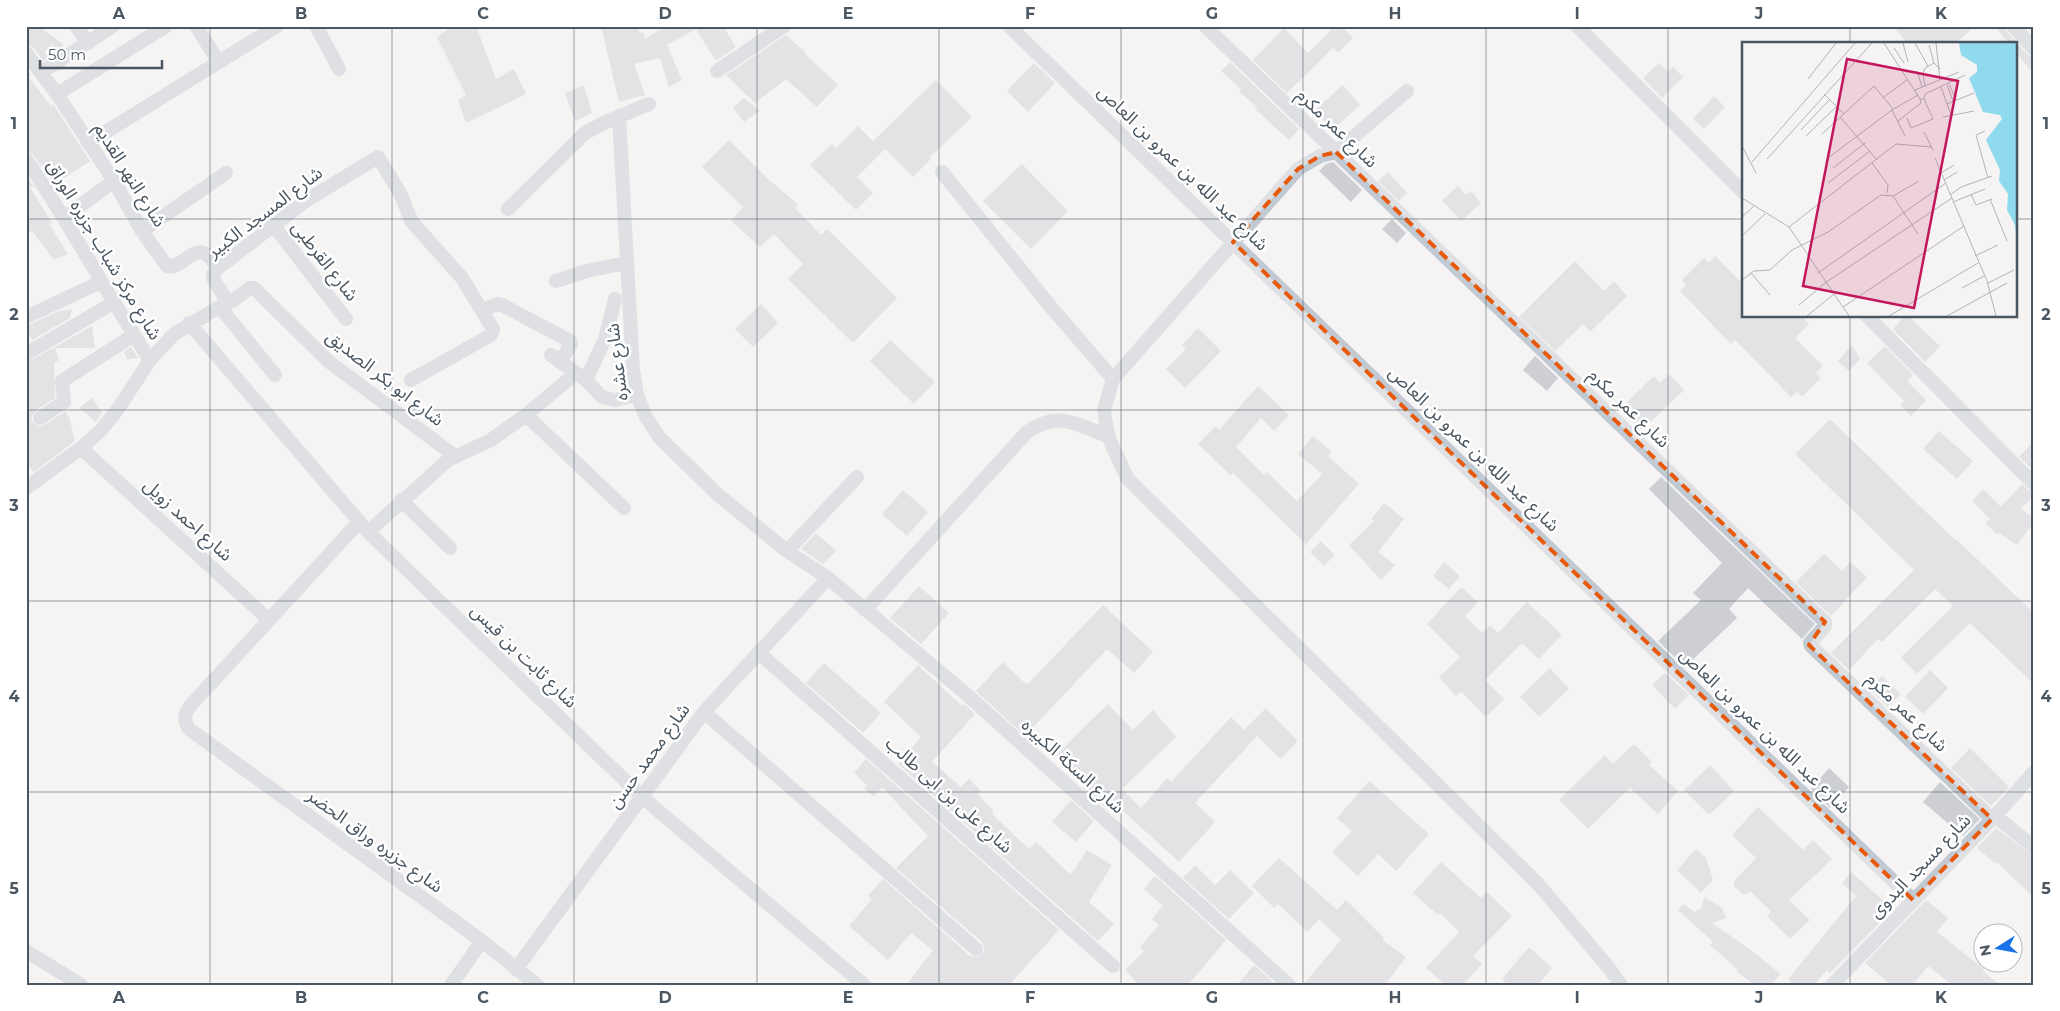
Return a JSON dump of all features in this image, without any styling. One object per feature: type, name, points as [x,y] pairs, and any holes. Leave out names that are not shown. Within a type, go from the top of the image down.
[{"type":"street","points":[[76,26],[88,43]]},
{"type":"street","points":[[42,72],[113,26]]},
{"type":"street","points":[[57,94],[166,26]]},
{"type":"street","points":[[88,143],[277,26]]},
{"type":"street","points":[[316,26],[339,69]]},
{"type":"street","points":[[717,71],[784,26]]},
{"type":"street","name":"شارع عبد الله بن عمرو بن العاص","points":[[1009,26],[1913,900]]},
{"type":"street","name":"شارع عمر مكرم","points":[[1205,26],[1825,622],[1825,626],[1810,643],[1811,646],[1994,817]]},
{"type":"street","points":[[1577,26],[1742,191]]},
{"type":"street","points":[[2013,26],[2034,49]]},
{"type":"street","points":[[202,28],[218,61]]},
{"type":"street","name":"شارع النهر القديم","points":[[26,53],[57,94],[114,181],[142,231],[167,266],[175,266],[191,256],[202,252],[218,268]]},
{"type":"street","points":[[1407,92],[1336,152],[1320,156],[1298,170],[1114,378],[1104,410],[1108,436],[1127,478],[1539,885],[1609,968],[1621,985]]},
{"type":"street","points":[[508,209],[585,133],[594,127],[650,104]]},
{"type":"street","name":"شارع عشره","points":[[619,116],[633,370],[637,395],[646,417],[659,437],[717,494],[787,550],[828,578]]},
{"type":"street","name":"شارع المسجد الكبير","points":[[275,375],[223,305],[224,294],[214,282],[213,274],[218,268],[307,200],[378,157],[400,193],[412,222],[451,263],[482,310]]},
{"type":"street","name":"شارع مركز شباب جزيره الوراق","points":[[26,159],[65,217],[113,303],[150,360]]},
{"type":"street","points":[[942,172],[1050,306],[1114,378]]},
{"type":"street","points":[[142,231],[226,173]]},
{"type":"street","points":[[65,217],[114,181]]},
{"type":"street","name":"شارع القرطبى","points":[[274,226],[346,319]]},
{"type":"street","points":[[556,281],[587,271],[626,264]]},
{"type":"street","points":[[26,317],[101,282]]},
{"type":"street","name":"شارع ابو بكر الصديق","points":[[223,305],[232,302],[250,288],[254,288],[328,361],[455,456]]},
{"type":"street","points":[[269,620],[364,527],[455,456],[490,440],[581,377],[605,339],[615,299]]},
{"type":"street","points":[[26,354],[113,303]]},
{"type":"street","points":[[411,380],[491,334],[493,329],[482,310],[498,304],[570,341],[571,344],[555,358],[581,377],[602,397],[615,400],[637,395]]},
{"type":"street","points":[[26,488],[81,448],[101,430],[118,409],[150,360],[174,334],[189,323],[223,305]]},
{"type":"street","points":[[1869,318],[2034,484]]},
{"type":"street","name":"شارع ثابت بن قيس","points":[[189,323],[364,527],[642,797],[864,985]]},
{"type":"street","points":[[40,418],[64,402],[62,381],[134,335]]},
{"type":"street","points":[[526,415],[624,508]]},
{"type":"street","points":[[865,610],[1027,432],[1042,422],[1055,420],[1067,421],[1108,436]]},
{"type":"street","name":"شارع احمد زويل","points":[[81,448],[269,620]]},
{"type":"street","points":[[787,550],[857,477]]},
{"type":"street","points":[[401,500],[450,548]]},
{"type":"street","name":"شارع السكة الكبيره","points":[[828,578],[964,693],[1289,985]]},
{"type":"street","name":"شارع محمد حسن","points":[[516,969],[704,712],[828,578]]},
{"type":"street","name":"شارع جزيره وراق الحضر","points":[[269,620],[185,713],[184,721],[188,729],[482,941],[537,985]]},
{"type":"street","name":"شارع على بن ابى طالب","points":[[759,653],[1113,966]]},
{"type":"street","points":[[704,712],[976,949]]},
{"type":"street","name":"شارع مسجد البدوى","points":[[1832,985],[1994,817],[2034,772]]},
{"type":"street","points":[[1994,817],[2034,847]]},
{"type":"street","points":[[451,985],[482,941]]},
{"type":"street","points":[[26,951],[81,985]]},
{"type":"highlighted area","points":[[1336,152],[1825,622],[1809,645],[1992,819],[1913,900],[1233,242],[1298,169],[1320,156]]},
{"type":"building","points":[[26,26],[39,26],[64,45],[43,61],[33,47],[26,44]]},
{"type":"building","points":[[453,26],[476,26],[496,79],[514,69],[526,94],[466,123],[458,100],[466,95],[437,37]]},
{"type":"building","points":[[601,26],[637,26],[640,33],[643,32],[645,39],[666,26],[723,26],[736,47],[716,61],[696,29],[667,45],[682,80],[669,87],[660,58],[634,64],[645,95],[619,102]]},
{"type":"building","points":[[1335,26],[1341,26],[1353,38],[1338,53],[1333,48],[1287,93],[1253,60],[1284,28],[1308,53]]},
{"type":"building","points":[[1893,26],[1976,26],[1956,42],[1906,42]]},
{"type":"building","points":[[1995,26],[2004,26],[2016,42],[2007,42]]},
{"type":"building","points":[[786,35],[838,85],[817,107],[786,79],[755,103],[726,75]]},
{"type":"building","points":[[2018,44],[2028,55],[2034,58],[2034,74],[2018,55]]},
{"type":"building","points":[[1230,62],[1299,129],[1289,140],[1255,109],[1257,107],[1239,92],[1241,89],[1221,71]]},
{"type":"building","points":[[1034,63],[1055,83],[1028,112],[1007,91]]},
{"type":"building","points":[[1659,63],[1668,72],[1673,67],[1683,77],[1662,98],[1643,78]]},
{"type":"building","points":[[26,68],[31,75],[28,77],[51,106],[53,104],[90,161],[57,183],[56,181],[52,182],[33,154],[26,150]]},
{"type":"building","points":[[936,80],[972,117],[930,157],[931,159],[913,177],[885,149],[857,177],[873,193],[856,210],[810,165],[832,144],[836,148],[858,126],[873,141]]},
{"type":"building","points":[[584,85],[592,113],[575,121],[565,93]]},
{"type":"building","points":[[1343,85],[1360,105],[1332,130],[1315,110]]},
{"type":"building","points":[[1714,96],[1725,107],[1704,129],[1693,119]]},
{"type":"building","points":[[744,98],[760,111],[744,122],[733,108]]},
{"type":"building","points":[[729,140],[768,179],[798,204],[795,208],[821,235],[827,229],[897,298],[853,343],[788,279],[803,264],[774,234],[760,247],[731,221],[743,207],[702,167]]},
{"type":"building","points":[[1333,162],[1362,190],[1351,202],[1319,171],[1326,164]]},
{"type":"building","points":[[1022,164],[1068,211],[1031,249],[983,201]]},
{"type":"building","points":[[1388,172],[1407,193],[1399,201],[1378,181]]},
{"type":"building","points":[[26,175],[34,187],[30,187],[52,223],[49,224],[68,254],[54,260],[32,231],[26,233]]},
{"type":"building","points":[[1458,186],[1466,195],[1471,191],[1481,203],[1461,221],[1442,200]]},
{"type":"building","points":[[1392,219],[1406,233],[1397,243],[1382,229]]},
{"type":"building","points":[[1715,256],[1742,283],[1742,318],[1804,318],[1809,324],[1795,338],[1823,366],[1816,373],[1821,378],[1802,397],[1797,392],[1791,397],[1735,340],[1731,344],[1680,291],[1686,285],[1682,280],[1704,258],[1709,263]]},
{"type":"building","points":[[1575,261],[1604,291],[1614,281],[1627,296],[1590,332],[1583,324],[1555,351],[1519,317]]},
{"type":"building","points":[[761,304],[778,323],[753,347],[735,329]]},
{"type":"building","points":[[72,309],[70,318],[32,340],[26,330],[26,326],[59,311]]},
{"type":"building","points":[[1903,318],[1910,318],[1940,346],[1925,362],[1893,329]]},
{"type":"building","points":[[92,326],[95,348],[55,348],[59,360],[54,363],[55,398],[35,411],[31,418],[33,423],[41,427],[66,411],[75,441],[34,472],[26,464],[26,363]]},
{"type":"building","points":[[1198,328],[1221,351],[1185,388],[1166,369],[1186,349],[1182,345]]},
{"type":"building","points":[[890,340],[935,382],[914,404],[870,361]]},
{"type":"building","points":[[1852,345],[1860,359],[1849,371],[1838,361]]},
{"type":"building","points":[[1885,346],[1913,375],[1907,381],[1926,400],[1911,416],[1900,405],[1904,401],[1867,363]]},
{"type":"building","points":[[131,347],[138,358],[127,359],[124,352]]},
{"type":"building","points":[[1535,356],[1558,378],[1547,391],[1523,370]]},
{"type":"building","points":[[1669,374],[1684,390],[1642,430],[1621,408],[1654,376],[1660,383]]},
{"type":"building","points":[[1258,386],[1289,415],[1274,431],[1261,418],[1236,447],[1264,475],[1267,472],[1297,501],[1322,474],[1298,454],[1313,436],[1332,452],[1328,456],[1359,484],[1306,544],[1233,473],[1231,476],[1198,444],[1216,426],[1219,430]]},
{"type":"building","points":[[92,398],[102,412],[96,422],[79,408]]},
{"type":"building","points":[[1830,419],[1955,540],[2034,613],[2034,684],[1970,623],[1917,674],[1901,657],[1953,606],[1935,589],[1882,642],[1878,639],[1849,670],[1831,653],[1914,570],[1795,454]]},
{"type":"building","points":[[1939,431],[1973,461],[1957,479],[1923,449]]},
{"type":"building","points":[[2034,441],[2034,471],[2019,457]]},
{"type":"building","points":[[1661,477],[1815,624],[1802,639],[1748,588],[1729,609],[1737,618],[1685,667],[1658,641],[1701,600],[1693,593],[1722,563],[1649,489]]},
{"type":"building","points":[[2022,484],[2034,493],[2021,509],[2034,518],[2034,522],[2017,545],[1999,533],[1998,535],[1985,523],[1990,519],[1972,501],[1983,489],[2001,507]]},
{"type":"building","points":[[903,490],[928,512],[907,536],[882,514]]},
{"type":"building","points":[[1384,503],[1404,519],[1378,552],[1395,565],[1381,580],[1349,545],[1374,521],[1371,519]]},
{"type":"building","points":[[816,533],[836,551],[823,564],[801,549]]},
{"type":"building","points":[[1321,541],[1335,555],[1324,566],[1310,552]]},
{"type":"building","points":[[1824,554],[1842,571],[1850,562],[1867,577],[1831,616],[1796,582]]},
{"type":"building","points":[[1444,562],[1460,576],[1449,589],[1433,576]]},
{"type":"building","points":[[919,586],[949,613],[921,644],[890,618]]},
{"type":"building","points":[[1461,587],[1478,602],[1465,616],[1482,633],[1490,625],[1498,633],[1527,602],[1562,635],[1539,659],[1522,643],[1485,680],[1504,699],[1486,717],[1461,691],[1456,696],[1439,677],[1460,657],[1427,624]]},
{"type":"building","points":[[1103,605],[1153,652],[1134,673],[1107,649],[1025,736],[976,691],[1003,662],[1027,685]]},
{"type":"building","points":[[824,663],[881,713],[863,733],[806,683]]},
{"type":"building","points":[[918,665],[962,706],[964,704],[975,714],[932,762],[961,787],[969,779],[981,791],[978,794],[994,812],[992,814],[1029,849],[1036,842],[1071,875],[1087,850],[1112,865],[1089,902],[1114,924],[1098,941],[898,764],[921,737],[884,702]]},
{"type":"building","points":[[1550,668],[1569,689],[1539,717],[1520,697]]},
{"type":"building","points":[[1930,670],[1948,688],[1923,714],[1905,697]]},
{"type":"building","points":[[1665,673],[1689,695],[1675,709],[1652,685]]},
{"type":"building","points":[[1882,676],[1901,694],[1888,707],[1869,689]]},
{"type":"building","points":[[1108,704],[1133,730],[1153,710],[1176,737],[1122,789],[1141,808],[1167,778],[1171,782],[1231,717],[1244,730],[1266,708],[1298,741],[1281,759],[1257,736],[1195,803],[1215,822],[1179,862],[1123,811],[1120,814],[1109,803],[1105,807],[1082,787],[1086,783],[1056,755]]},
{"type":"building","points":[[1634,744],[1652,762],[1649,765],[1678,791],[1658,814],[1630,788],[1588,829],[1559,800],[1605,755],[1613,764]]},
{"type":"building","points":[[1970,748],[2009,787],[1991,806],[1951,768]]},
{"type":"building","points":[[866,759],[1059,930],[1009,985],[906,985],[933,950],[911,933],[888,960],[849,926],[872,899],[868,896],[883,879],[970,956],[979,957],[985,950],[982,942],[896,868],[928,836],[882,787],[874,797],[864,789],[867,785],[854,773]]},
{"type":"building","points":[[1710,765],[1734,791],[1709,815],[1684,790]]},
{"type":"building","points":[[1829,768],[1849,787],[1830,808],[1811,789]]},
{"type":"building","points":[[1369,781],[1429,834],[1396,871],[1378,854],[1358,876],[1332,852],[1352,831],[1337,818]]},
{"type":"building","points":[[1940,782],[1980,819],[1963,836],[1923,802]]},
{"type":"building","points":[[1071,800],[1094,821],[1076,842],[1052,822]]},
{"type":"building","points":[[1758,807],[1803,850],[1813,840],[1832,859],[1789,900],[1810,920],[1790,939],[1767,916],[1771,911],[1750,891],[1747,894],[1742,894],[1734,886],[1734,881],[1756,858],[1732,835]]},
{"type":"building","points":[[1996,828],[2034,856],[2034,898],[1997,862],[1996,864],[1977,848]]},
{"type":"building","points":[[1696,849],[1706,858],[1713,880],[1701,893],[1677,870]]},
{"type":"building","points":[[1279,858],[1337,910],[1346,900],[1384,938],[1382,940],[1406,957],[1385,985],[1303,985],[1341,940],[1319,919],[1307,932],[1278,904],[1274,908],[1252,886]]},
{"type":"building","points":[[1441,862],[1481,898],[1487,892],[1512,916],[1473,956],[1482,964],[1463,985],[1445,985],[1426,968],[1459,932],[1440,913],[1438,915],[1413,893]]},
{"type":"building","points":[[1195,865],[1215,885],[1230,870],[1254,893],[1229,919],[1183,878]]},
{"type":"building","points":[[1851,872],[1893,909],[1830,973],[1827,970],[1814,985],[1794,985],[1788,979],[1856,896],[1842,883]]},
{"type":"building","points":[[1155,876],[1226,940],[1188,985],[1139,985],[1125,970],[1144,951],[1140,947],[1159,925],[1152,919],[1163,906],[1144,889]]},
{"type":"building","points":[[1704,897],[1722,908],[1726,918],[1712,923],[1781,974],[1771,985],[1754,985],[1736,971],[1737,969],[1710,945],[1713,942],[1678,910],[1683,904],[1695,912],[1702,907]]},
{"type":"building","points":[[1926,900],[1948,918],[1937,932],[1972,960],[1972,974],[1987,974],[2000,985],[1952,985],[1928,966],[1913,985],[1891,985],[1865,963]]},
{"type":"building","points":[[1529,947],[1552,968],[1538,985],[1508,985],[1502,979]]},
{"type":"building","points":[[1254,965],[1276,985],[1237,985]]}]
